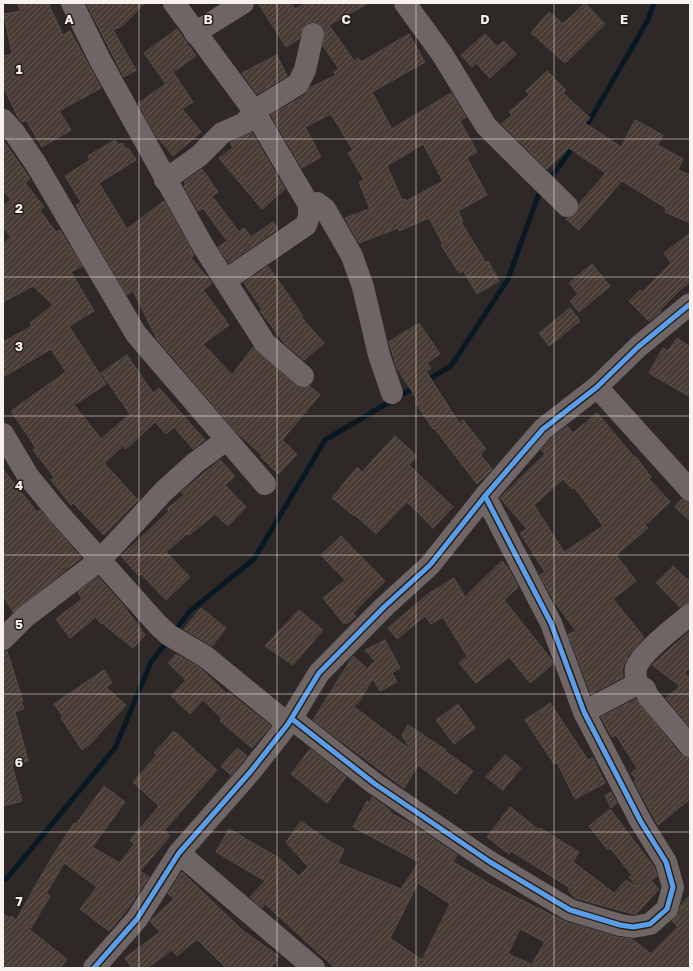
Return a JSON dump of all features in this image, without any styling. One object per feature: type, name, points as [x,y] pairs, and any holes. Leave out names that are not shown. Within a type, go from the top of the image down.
[{"type":"street","points":[[72,3],[100,60],[158,163],[165,180],[203,246],[265,343],[302,376]]},
{"type":"street","points":[[174,3],[254,111],[309,205],[309,216],[306,224],[226,280]]},
{"type":"street","points":[[195,33],[243,3]]},
{"type":"street","points":[[405,3],[442,54],[486,126],[567,206]]},
{"type":"street","points":[[165,180],[199,156],[222,133],[245,123],[254,111],[298,84],[305,70],[313,34]]},
{"type":"street","points":[[3,120],[14,132],[36,164],[136,334],[226,440],[266,484]]},
{"type":"street","points":[[309,205],[317,203],[325,208],[352,256],[363,287],[379,355],[392,393]]},
{"type":"street","points":[[94,968],[137,919],[179,853],[251,771],[290,721],[319,673],[384,607],[430,565],[485,496],[543,429],[597,388],[638,347],[690,304]]},
{"type":"street","points":[[597,388],[690,490]]},
{"type":"street","points":[[3,434],[28,476],[100,560],[169,635],[206,658],[382,788],[490,862],[570,910],[620,925],[633,927],[650,924],[667,909],[673,887],[666,862],[641,822],[584,712],[551,623],[485,496]]},
{"type":"street","points":[[3,639],[26,617],[100,560],[164,492],[195,463],[226,440]]},
{"type":"street","points":[[637,684],[636,667],[669,630],[690,615]]},
{"type":"street","points":[[584,712],[637,684]]},
{"type":"street","points":[[637,684],[645,689],[648,696],[690,746]]},
{"type":"street","points":[[179,853],[314,968]]},
{"type":"building","points":[[17,3],[48,3],[63,35],[70,31],[101,88],[59,111],[71,130],[42,147],[26,120],[22,122],[18,117],[3,86],[3,56],[12,54],[4,14],[21,11]]},
{"type":"building","points":[[86,3],[145,3],[122,26],[113,30],[136,70],[124,77]]},
{"type":"building","points":[[258,3],[291,3],[295,9],[306,3],[369,3],[329,25],[354,61],[358,58],[361,62],[409,34],[425,62],[372,92],[392,129],[451,93],[466,117],[460,121],[477,152],[467,158],[487,195],[458,211],[463,221],[461,222],[486,263],[488,261],[499,281],[477,294],[463,270],[459,273],[441,245],[443,244],[429,218],[399,231],[398,228],[359,243],[345,218],[370,209],[359,182],[364,180],[348,153],[353,150],[331,114],[305,127],[321,157],[302,168],[271,115],[305,95],[310,88],[336,75],[334,72],[339,69],[323,46],[325,30],[316,22],[309,22],[304,26],[299,39],[286,47]],"holes":[[[423,144],[443,181],[406,201],[405,199],[402,200],[387,166]]]},
{"type":"building","points":[[585,3],[605,24],[565,63],[531,33],[549,12],[563,24]]},
{"type":"building","points":[[177,29],[196,56],[173,72],[193,102],[182,109],[201,132],[173,156],[155,134],[138,103],[166,84],[144,53]]},
{"type":"building","points":[[485,34],[497,47],[504,41],[516,54],[490,78],[476,63],[472,67],[461,55]]},
{"type":"building","points":[[277,55],[287,76],[257,94],[242,73]]},
{"type":"building","points":[[547,71],[566,90],[563,93],[590,118],[585,123],[621,147],[635,120],[663,135],[658,145],[683,159],[678,170],[690,175],[690,223],[665,212],[666,208],[622,181],[579,230],[566,219],[576,214],[579,204],[606,173],[569,148],[547,169],[502,124],[512,115],[509,112],[529,95],[526,91]]},
{"type":"building","points":[[252,133],[285,189],[262,209],[219,158],[233,148],[230,143]]},
{"type":"building","points":[[3,140],[30,179],[25,183],[44,207],[40,211],[56,232],[60,230],[82,266],[71,272],[94,311],[69,326],[106,384],[74,405],[101,439],[130,414],[101,373],[127,355],[153,393],[159,388],[205,440],[193,449],[174,427],[166,434],[155,422],[126,449],[123,446],[104,463],[138,500],[104,535],[73,503],[71,505],[51,480],[54,477],[33,450],[36,448],[11,411],[66,372],[51,349],[3,377],[3,342],[32,326],[30,323],[53,305],[33,286],[3,302],[3,244],[11,237],[3,227],[3,206],[11,200],[3,190]]},
{"type":"building","points":[[115,140],[119,145],[122,143],[126,149],[128,148],[136,160],[99,183],[127,229],[164,201],[194,255],[191,258],[212,283],[203,290],[229,325],[203,344],[232,375],[253,347],[295,385],[301,388],[310,386],[320,395],[282,440],[297,454],[278,474],[261,457],[262,455],[237,433],[157,339],[133,291],[127,295],[79,212],[76,205],[81,202],[65,176],[90,160],[88,156]]},
{"type":"building","points":[[202,169],[218,192],[212,196],[239,232],[244,228],[251,237],[273,222],[278,229],[229,263],[218,247],[227,241],[203,208],[198,211],[184,186],[186,184],[184,182]]},
{"type":"building","points":[[690,233],[690,282],[660,310],[661,312],[649,321],[629,301],[640,290],[642,292],[671,263],[664,253]]},
{"type":"building","points":[[592,264],[610,286],[579,312],[570,301],[578,294],[569,283]]},
{"type":"building","points":[[268,266],[303,316],[301,317],[324,343],[304,360],[285,344],[260,311],[262,309],[244,283]]},
{"type":"building","points":[[570,308],[580,321],[549,346],[539,333]]},
{"type":"building","points":[[419,323],[440,354],[427,363],[431,368],[426,371],[459,423],[463,420],[486,449],[480,454],[492,469],[477,484],[434,428],[433,429],[415,402],[418,401],[397,368],[389,342]]},
{"type":"building","points":[[677,338],[690,347],[690,397],[649,373],[663,348],[668,351]]},
{"type":"building","points":[[597,413],[635,458],[636,457],[651,477],[649,479],[670,502],[645,525],[648,528],[616,555],[636,581],[613,599],[644,637],[628,656],[622,669],[623,677],[591,694],[568,634],[576,631],[554,601],[540,575],[545,572],[520,533],[527,529],[500,498],[545,454],[541,450],[552,438],[567,426],[573,433]],"holes":[[[563,479],[572,489],[574,487],[603,526],[564,552],[534,505]]]},
{"type":"building","points":[[395,436],[417,456],[409,465],[453,507],[433,528],[407,502],[376,534],[355,515],[354,516],[332,498],[357,467],[362,472]]},
{"type":"building","points":[[220,460],[235,476],[225,485],[246,507],[228,526],[215,514],[189,535],[188,533],[166,552],[190,577],[166,600],[141,574],[139,576],[121,556],[169,511],[167,509],[184,495],[181,492]]},
{"type":"building","points":[[3,469],[37,512],[40,510],[81,558],[13,612],[3,596]]},
{"type":"building","points":[[682,499],[690,502],[690,521],[675,507]]},
{"type":"building","points":[[341,536],[385,581],[353,613],[356,616],[348,623],[343,623],[323,598],[345,580],[321,555]]},
{"type":"building","points":[[502,561],[508,568],[518,587],[504,600],[551,659],[553,664],[530,683],[509,657],[476,683],[459,663],[467,656],[443,617],[431,624],[425,616],[397,639],[388,628],[428,594],[454,578],[465,597]]},
{"type":"building","points":[[673,566],[690,582],[690,603],[680,607],[656,583]]},
{"type":"building","points":[[98,577],[123,605],[145,635],[133,648],[102,623],[101,624],[96,617],[70,638],[56,619],[82,599],[78,592]]},
{"type":"building","points":[[201,608],[226,628],[212,646],[184,629]]},
{"type":"building","points":[[299,610],[323,630],[293,665],[265,646]]},
{"type":"building","points":[[690,631],[690,666],[685,673],[688,677],[690,676],[690,727],[666,698],[680,686],[652,665]]},
{"type":"building","points":[[385,640],[400,668],[392,673],[397,682],[380,691],[373,679],[358,703],[353,706],[411,750],[402,735],[408,725],[446,750],[445,751],[473,771],[456,794],[418,765],[404,788],[313,720],[353,656],[369,670],[368,668],[375,661],[365,650]]},
{"type":"building","points":[[3,651],[7,651],[23,701],[21,701],[24,709],[15,712],[28,761],[12,765],[22,801],[3,806]]},
{"type":"building","points":[[176,654],[199,667],[227,694],[228,692],[271,726],[252,748],[220,721],[222,719],[203,700],[190,714],[171,696],[186,680],[168,663]]},
{"type":"building","points":[[104,670],[112,683],[106,687],[126,705],[90,744],[82,750],[61,718],[63,717],[54,704]]},
{"type":"building","points":[[636,699],[680,754],[690,758],[690,799],[658,825],[634,781],[637,780],[631,773],[637,768],[616,735],[612,737],[601,717]]},
{"type":"building","points":[[550,703],[588,760],[593,758],[605,783],[575,799],[557,762],[554,764],[525,720]]},
{"type":"building","points":[[458,704],[475,728],[454,744],[436,720]]},
{"type":"building","points":[[174,731],[217,770],[164,831],[170,836],[140,871],[149,877],[126,911],[109,931],[80,909],[97,887],[64,863],[46,894],[50,896],[30,930],[67,959],[60,968],[3,968],[3,913],[9,918],[11,916],[16,920],[52,857],[74,823],[76,824],[104,786],[125,802],[92,847],[120,863],[134,844],[130,840],[159,806],[133,782],[157,755],[154,753]]},
{"type":"building","points":[[237,748],[247,756],[231,775],[221,766]]},
{"type":"building","points":[[310,749],[346,777],[327,803],[291,774]]},
{"type":"building","points":[[505,755],[521,768],[503,790],[486,777]]},
{"type":"building","points":[[611,792],[617,803],[611,808],[605,795]]},
{"type":"building","points":[[372,797],[390,810],[389,812],[413,825],[457,855],[453,862],[492,885],[566,922],[617,937],[632,939],[651,954],[678,927],[672,921],[679,913],[681,905],[690,895],[690,968],[335,968],[265,904],[262,908],[250,897],[265,881],[216,852],[229,829],[279,858],[299,876],[308,867],[286,842],[301,821],[329,841],[344,849],[338,863],[401,889],[419,862],[353,827],[367,801],[370,802]],"holes":[[[418,883],[450,904],[422,960],[390,938]],[[520,929],[545,942],[532,964],[508,954]]]},
{"type":"building","points":[[510,807],[539,830],[540,828],[579,852],[573,862],[614,893],[626,880],[638,888],[629,877],[632,875],[611,849],[607,849],[589,826],[610,809],[654,867],[657,876],[651,881],[659,889],[636,914],[575,898],[568,890],[570,888],[511,851],[509,854],[487,837]]},
{"type":"building","points":[[182,872],[242,930],[279,956],[271,968],[226,968],[197,939],[177,956],[172,950],[147,968],[132,968],[125,958],[160,932],[150,921],[174,899],[168,894]]},
{"type":"waterway","points":[[584,130],[648,20],[654,3]]},
{"type":"waterway","points":[[549,181],[574,145]]},
{"type":"waterway","points":[[426,381],[451,366],[508,279],[538,196],[543,189]]},
{"type":"waterway","points":[[174,632],[189,612],[254,559],[325,440],[415,387]]},
{"type":"waterway","points":[[3,880],[7,878],[115,748],[151,662],[168,640]]},
{"type":"cycle path","points":[[94,968],[137,919],[179,853],[251,771],[288,724],[319,673],[384,607],[430,565],[485,496],[543,429],[597,387],[638,347],[690,304]]},
{"type":"cycle path","points":[[292,719],[375,784],[490,862],[570,910],[620,925],[633,927],[650,924],[667,909],[673,887],[666,862],[641,822],[584,712],[551,623],[485,496]]}]
